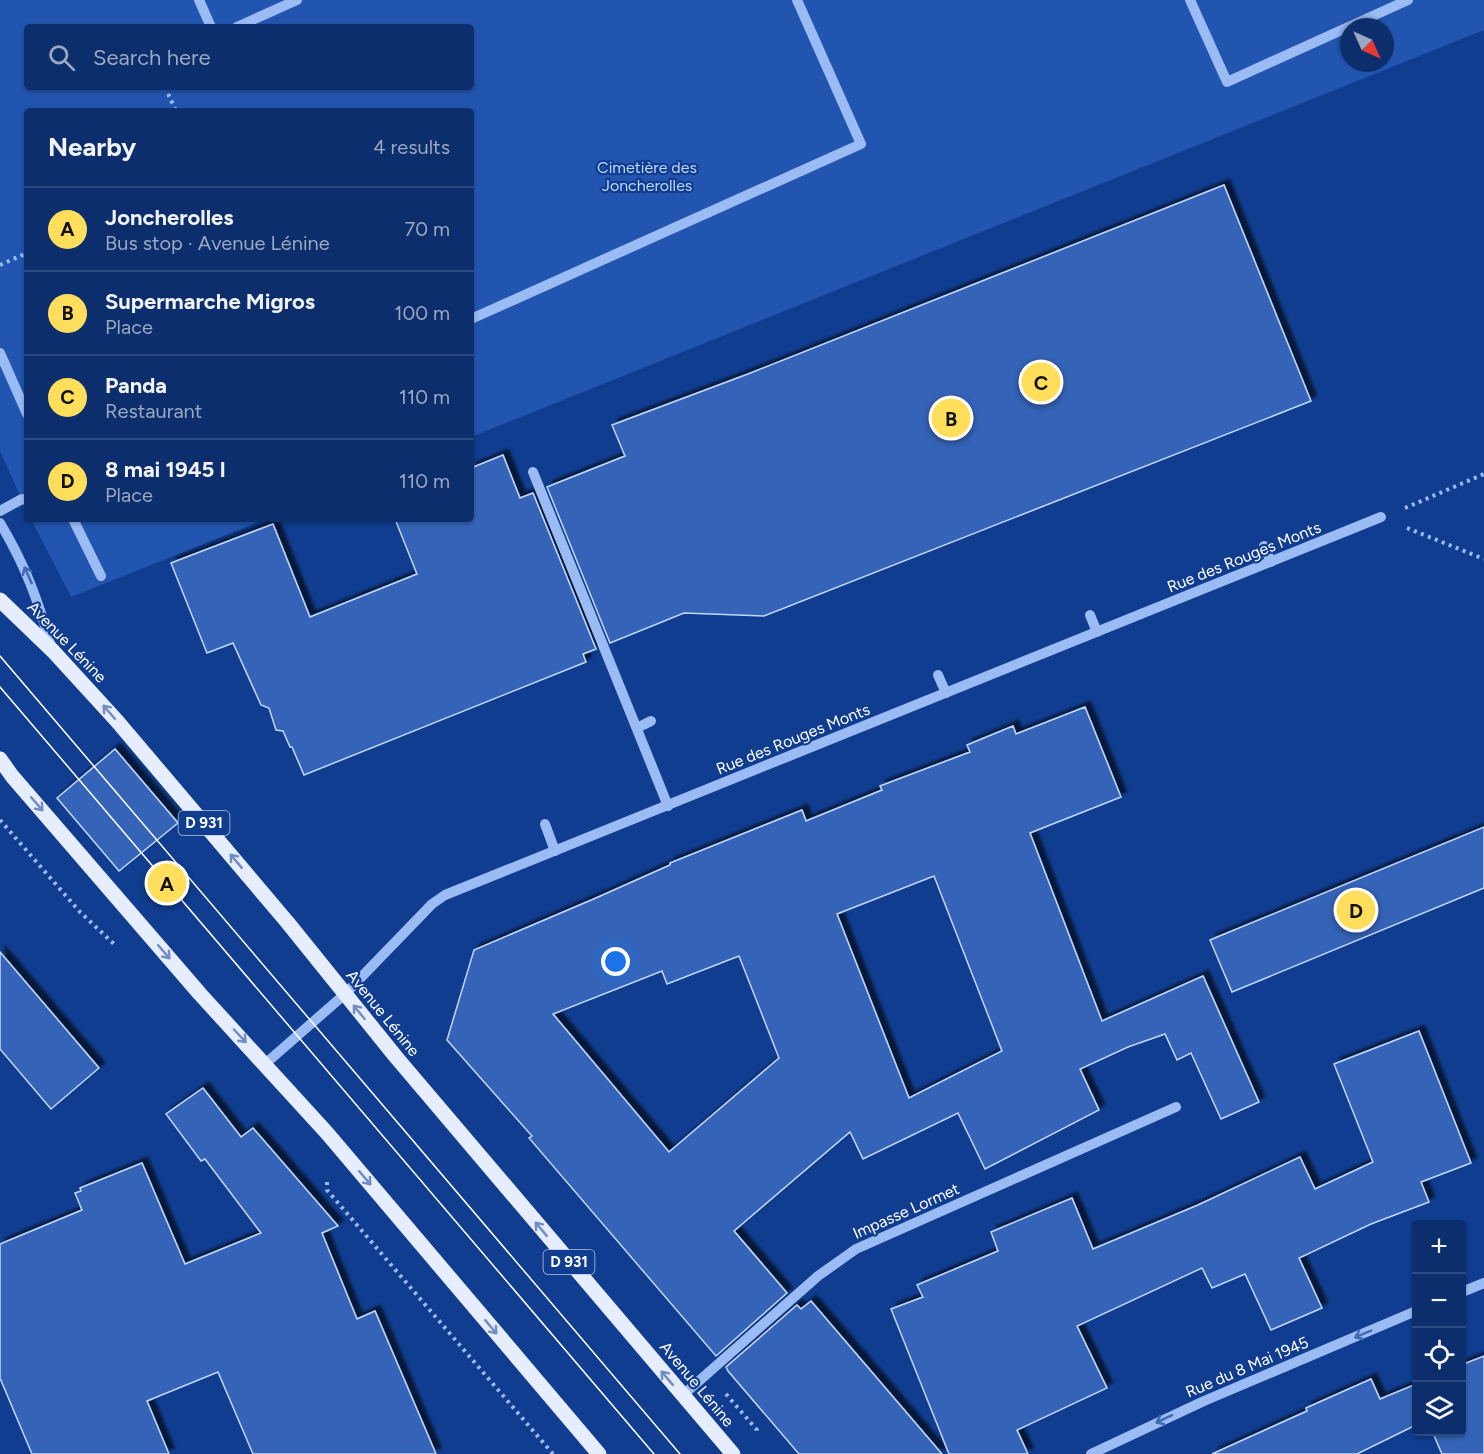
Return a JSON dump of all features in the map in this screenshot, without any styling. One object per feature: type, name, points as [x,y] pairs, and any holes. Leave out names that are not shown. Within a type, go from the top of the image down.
[{"type":"main road","name":"Avenue Lénine","points":[[0,600],[52,651],[125,730],[288,923],[401,1064],[733,1454]]},
{"type":"main road","points":[[0,759],[12,776],[200,994],[327,1133],[599,1454]]},
{"type":"street","points":[[199,0],[210,24]]},
{"type":"street","points":[[244,24],[297,0]]},
{"type":"street","points":[[474,318],[861,144],[796,0]]},
{"type":"street","points":[[1190,0],[1227,82],[1408,0]]},
{"type":"street","points":[[0,353],[24,407]]},
{"type":"street","points":[[533,472],[668,806]]},
{"type":"street","points":[[0,511],[24,499]]},
{"type":"street","name":"Rue des Rouges Monts","points":[[265,1064],[345,994],[438,899],[1382,517]]},
{"type":"street","points":[[75,522],[101,576]]},
{"type":"street","points":[[0,523],[37,596],[52,651]]},
{"type":"street","points":[[1264,546],[1271,562]]},
{"type":"street","points":[[1090,615],[1097,632]]},
{"type":"street","points":[[938,675],[946,693]]},
{"type":"street","points":[[637,728],[651,721]]},
{"type":"street","points":[[545,824],[555,851]]},
{"type":"street","name":"Impasse Lormet","points":[[683,1395],[818,1276],[856,1249],[1176,1107]]},
{"type":"street","points":[[1466,1290],[1484,1283]]},
{"type":"street","name":"Rue du 8 Mai 1945","points":[[1091,1454],[1204,1401],[1412,1313]]},
{"type":"path","points":[[166,90],[175,108]]},
{"type":"path","points":[[0,265],[24,254]]},
{"type":"path","points":[[1382,517],[1484,474]]},
{"type":"path","points":[[1382,517],[1484,559]]},
{"type":"path","points":[[327,1133],[327,1190],[553,1454]]},
{"type":"green space","name":"Cimetière des Joncherolles","points":[[0,0],[1484,0],[1484,30],[1394,66],[1394,18],[1340,18],[1340,72],[1379,72],[474,436],[474,108],[24,108],[24,504],[0,451]]},
{"type":"green space","points":[[33,522],[258,522],[71,597]]},
{"type":"building","points":[[1224,185],[1311,401],[764,616],[684,613],[610,643],[547,487],[625,456],[612,425],[748,374]]},
{"type":"building","points":[[503,455],[520,498],[533,493],[596,649],[583,654],[586,662],[304,775],[283,731],[276,730],[269,708],[261,705],[233,643],[207,653],[171,563],[273,524],[310,617],[417,574],[396,522],[474,522],[474,467]]},
{"type":"building","points":[[1085,707],[1121,797],[1030,833],[1102,1021],[1203,976],[1259,1102],[1221,1119],[1191,1053],[1177,1060],[1165,1034],[1128,1047],[1080,1069],[1099,1110],[985,1169],[958,1113],[863,1159],[850,1132],[734,1231],[787,1293],[716,1356],[529,1138],[532,1136],[447,1040],[474,950],[596,898],[670,865],[670,863],[802,810],[806,821],[882,790],[880,786],[970,752],[967,745],[1013,726],[1016,734]],"holes":[[[934,876],[1002,1051],[909,1098],[837,914]],[[739,956],[779,1058],[669,1152],[553,1014],[662,971],[667,984]]]},
{"type":"building","points":[[115,749],[178,823],[119,871],[57,798]]},
{"type":"building","points":[[1484,827],[1484,888],[1232,992],[1210,940]]},
{"type":"building","points":[[0,952],[99,1068],[51,1109],[0,1049]]},
{"type":"building","points":[[1419,1031],[1471,1163],[1421,1182],[1429,1202],[1371,1224],[1299,1258],[1322,1308],[1271,1330],[1245,1274],[1212,1288],[1202,1268],[1077,1326],[1107,1388],[1017,1430],[1028,1454],[949,1454],[891,1309],[923,1297],[917,1285],[998,1251],[991,1232],[1072,1198],[1093,1249],[1198,1205],[1300,1157],[1315,1189],[1373,1162],[1334,1064]]},
{"type":"building","points":[[203,1088],[241,1137],[253,1128],[338,1226],[322,1233],[357,1319],[375,1311],[436,1454],[253,1454],[218,1372],[147,1401],[169,1454],[32,1454],[0,1378],[0,1244],[82,1210],[75,1193],[81,1191],[80,1188],[142,1163],[185,1264],[261,1233],[205,1159],[201,1161],[166,1114]]},
{"type":"building","points":[[811,1301],[942,1454],[799,1454],[726,1367],[797,1305],[801,1309]]},
{"type":"building","points":[[1484,1356],[1484,1454],[1442,1454],[1434,1436],[1466,1436],[1466,1363]]},
{"type":"building","points":[[1371,1379],[1380,1399],[1412,1386],[1412,1427],[1357,1454],[1212,1454],[1307,1411],[1306,1408]]},
{"type":"tram line","points":[[0,656],[680,1454]]},
{"type":"tram line","points":[[0,687],[654,1454]]},
{"type":"place","name":"Panda","points":[[1041,382]]},
{"type":"place","name":"Supermarche Migros","points":[[951,418]]},
{"type":"place","name":"Joncherolles","points":[[167,883]]},
{"type":"place","name":"8 mai 1945 I","points":[[1356,910]]}]
